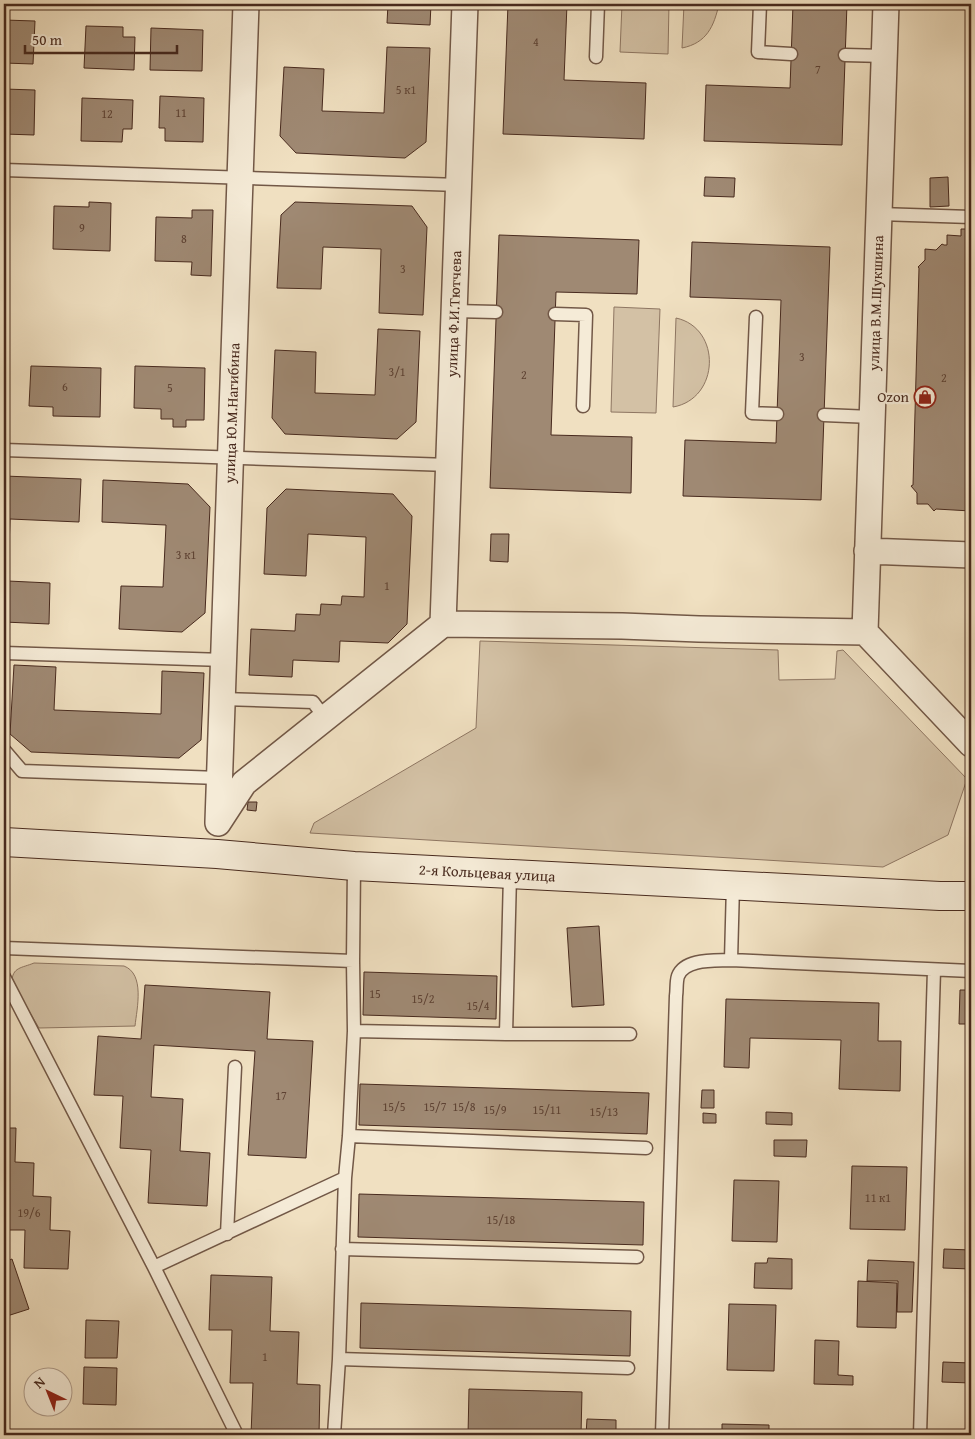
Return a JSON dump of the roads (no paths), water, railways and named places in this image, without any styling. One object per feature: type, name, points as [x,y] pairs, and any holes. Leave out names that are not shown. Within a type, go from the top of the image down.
[{"type":"main road","name":"2-я Кольцевая улица","points":[[4,842],[217,854],[354,866],[510,875],[971,896]]},
{"type":"street","name":"улица Ю.М.Нагибина","points":[[217,854],[246,4]]},
{"type":"street","name":"улица Ф.И.Тютчева","points":[[443,624],[465,4]]},
{"type":"street","name":"улица В.М.Шукшина","points":[[864,632],[886,4]]},
{"type":"street","points":[[867,551],[971,555]]},
{"type":"street","points":[[218,823],[244,782],[443,624],[864,632],[971,744]]},
{"type":"lane","points":[[596,57],[598,4]]},
{"type":"lane","points":[[760,4],[758,52],[791,54]]},
{"type":"lane","points":[[845,55],[884,56]]},
{"type":"lane","points":[[4,170],[459,185]]},
{"type":"lane","points":[[879,214],[971,217]]},
{"type":"lane","points":[[454,311],[496,312]]},
{"type":"lane","points":[[555,314],[586,315],[583,406]]},
{"type":"lane","points":[[756,317],[752,413],[777,414]]},
{"type":"lane","points":[[824,415],[872,417]]},
{"type":"lane","points":[[4,450],[449,465]]},
{"type":"lane","points":[[4,653],[224,660]]},
{"type":"lane","points":[[222,699],[313,702],[325,718]]},
{"type":"lane","points":[[4,750],[22,771],[220,778]]},
{"type":"lane","points":[[334,1435],[339,1359],[345,1178],[354,1031],[354,866]]},
{"type":"lane","points":[[506,1034],[510,875]]},
{"type":"lane","points":[[731,960],[733,885]]},
{"type":"lane","points":[[4,948],[353,961]]},
{"type":"lane","points":[[662,1435],[678,977],[684,968],[701,961],[731,960],[971,971]]},
{"type":"lane","points":[[920,1435],[934,970]]},
{"type":"lane","points":[[4,977],[154,1267],[238,1435]]},
{"type":"lane","points":[[354,1031],[630,1034]]},
{"type":"lane","points":[[227,1234],[235,1067]]},
{"type":"lane","points":[[349,1136],[646,1148]]},
{"type":"lane","points":[[154,1267],[345,1178]]},
{"type":"lane","points":[[342,1249],[638,1257]]},
{"type":"lane","points":[[339,1359],[628,1368]]},
{"type":"place","name":"Ozon","points":[[925,397]]}]
